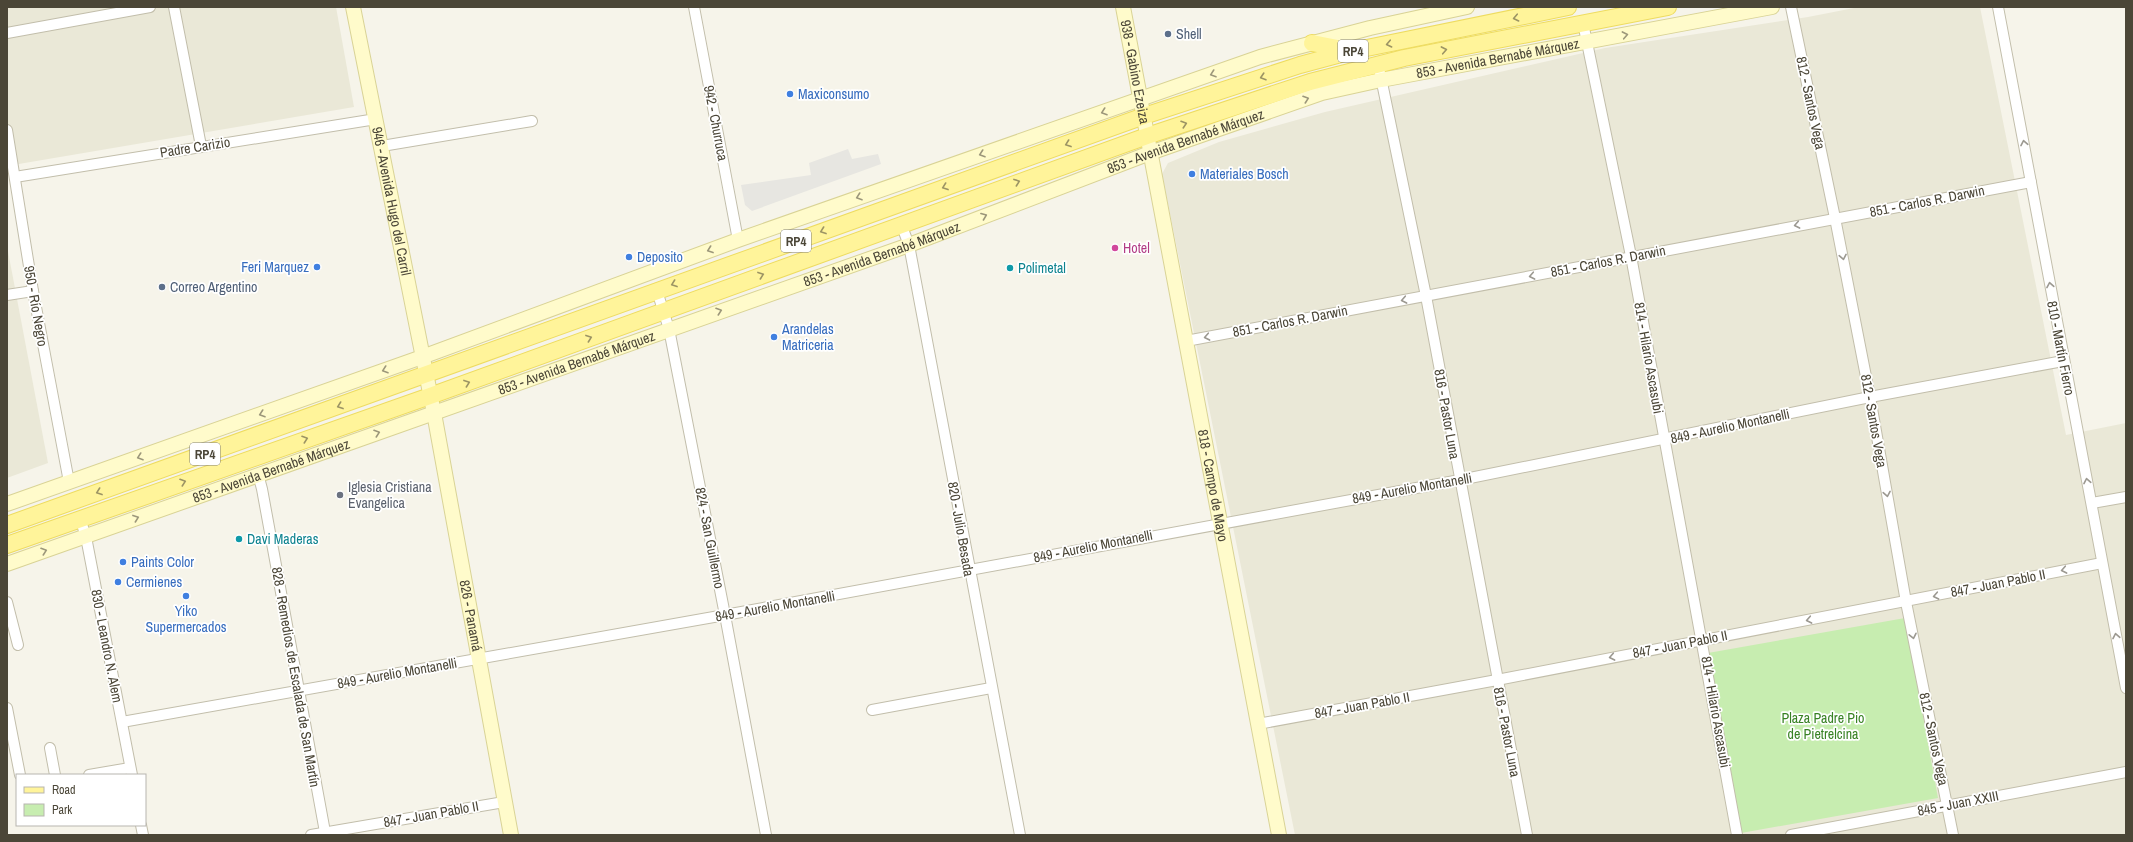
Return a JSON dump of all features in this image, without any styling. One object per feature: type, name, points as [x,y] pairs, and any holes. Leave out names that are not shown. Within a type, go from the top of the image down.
[{"type":"main road","name":"RP4","points":[[7,525],[1144,116],[1300,65],[1352,51],[1568,7]]},
{"type":"main road","name":"853 - Avenida Bernabé Márquez","points":[[7,544],[430,396],[1147,136],[1310,82],[1379,63],[1668,7]]},
{"type":"main road","points":[[1312,43],[1352,51]]},
{"type":"street","points":[[7,33],[150,7]]},
{"type":"street","points":[[174,7],[202,146]]},
{"type":"street","name":"946 - Avenida Hugo del Carril","points":[[354,7],[430,396]]},
{"type":"street","name":"942 - Churruca","points":[[694,7],[738,240]]},
{"type":"street","name":"938 - Gabino Ezeiza","points":[[1123,7],[1147,136]]},
{"type":"street","points":[[7,504],[422,357],[738,240],[1260,57],[1312,43],[1467,7]]},
{"type":"street","name":"853 - Avenida Bernabé Márquez","points":[[7,564],[909,245],[1150,153],[1322,93],[1381,80],[1772,7]]},
{"type":"street","name":"812 - Santos Vega","points":[[1791,7],[1835,218],[1870,398],[1906,602],[1953,835]]},
{"type":"street","name":"810 - Martín Fierro","points":[[1998,7],[2063,361],[2092,503],[2126,688]]},
{"type":"street","name":"814 - Hilario Ascasubi","points":[[1583,23],[1631,256],[1664,440],[1703,640],[1737,835]]},
{"type":"street","name":"816 - Pastor Luna","points":[[1379,63],[1381,80],[1426,296],[1527,835]]},
{"type":"street","name":"Padre Carizio","points":[[15,177],[376,119]]},
{"type":"street","points":[[382,146],[532,121]]},
{"type":"street","name":"950 - Río Negro","points":[[7,130],[33,290],[69,482]]},
{"type":"street","name":"818 - Campo de Mayo","points":[[1147,136],[1279,835]]},
{"type":"street","name":"851 - Carlos R. Darwin","points":[[1186,341],[1631,256],[2031,182]]},
{"type":"street","name":"820 - Julio Besada","points":[[902,224],[909,245],[968,570],[1020,835]]},
{"type":"street","points":[[7,296],[33,290]]},
{"type":"street","name":"824 - San Guillermo","points":[[657,290],[669,329],[766,835]]},
{"type":"street","name":"849 - Aurelio Montanelli","points":[[122,722],[725,615],[1221,522],[1460,480],[2063,361]]},
{"type":"street","name":"826 - Panamá","points":[[430,396],[511,835]]},
{"type":"street","name":"828 - Remedios de Escalada de San Martín","points":[[258,474],[325,832]]},
{"type":"street","points":[[2092,503],[2126,497]]},
{"type":"street","name":"830 - Leandro N. Alem","points":[[80,518],[86,537],[131,771]]},
{"type":"street","name":"847 - Juan Pablo II","points":[[1258,724],[1906,602],[2102,563]]},
{"type":"street","points":[[7,602],[18,645]]},
{"type":"street","points":[[872,710],[991,688]]},
{"type":"street","points":[[7,708],[20,774]]},
{"type":"street","points":[[50,748],[55,774]]},
{"type":"street","points":[[100,774],[131,771]]},
{"type":"street","name":"845 - Juan XXIII","points":[[1791,835],[2126,772]]},
{"type":"street","name":"847 - Juan Pablo II","points":[[311,835],[504,802]]},
{"type":"shaded area","points":[[7,7],[336,7],[354,107],[7,166]]},
{"type":"shaded area","points":[[1859,7],[1980,7],[2066,435],[2126,423],[2126,835],[1295,835],[1162,174],[1168,163],[1219,142],[1325,112],[1605,48],[1808,17]]},
{"type":"shaded area","points":[[848,149],[852,159],[878,154],[881,164],[752,211],[745,205],[741,185],[811,175],[809,163]]},
{"type":"shaded area","points":[[7,246],[48,463],[7,478]]},
{"type":"green space","name":"Plaza Padre Pio de Pietrelcina","points":[[1905,618],[1938,798],[1741,833],[1708,653]]},
{"type":"place","name":"Shell","points":[[1168,34]]},
{"type":"place","name":"Maxiconsumo","points":[[790,94]]},
{"type":"place","name":"Materiales Bosch","points":[[1192,174]]},
{"type":"place","name":"Hotel","points":[[1115,248]]},
{"type":"place","name":"Deposito","points":[[629,257]]},
{"type":"place","name":"Feri Marquez","points":[[317,267]]},
{"type":"place","name":"Polimetal","points":[[1010,268]]},
{"type":"place","name":"Correo Argentino","points":[[162,287]]},
{"type":"place","name":"Arandelas Matriceria","points":[[774,337]]},
{"type":"place","name":"Iglesia Cristiana Evangelica","points":[[340,495]]},
{"type":"place","name":"Davi Maderas","points":[[239,539]]},
{"type":"place","name":"Paints Color","points":[[123,562]]},
{"type":"place","name":"Cermienes","points":[[118,582]]},
{"type":"place","name":"Yiko Supermercados","points":[[186,596]]}]
